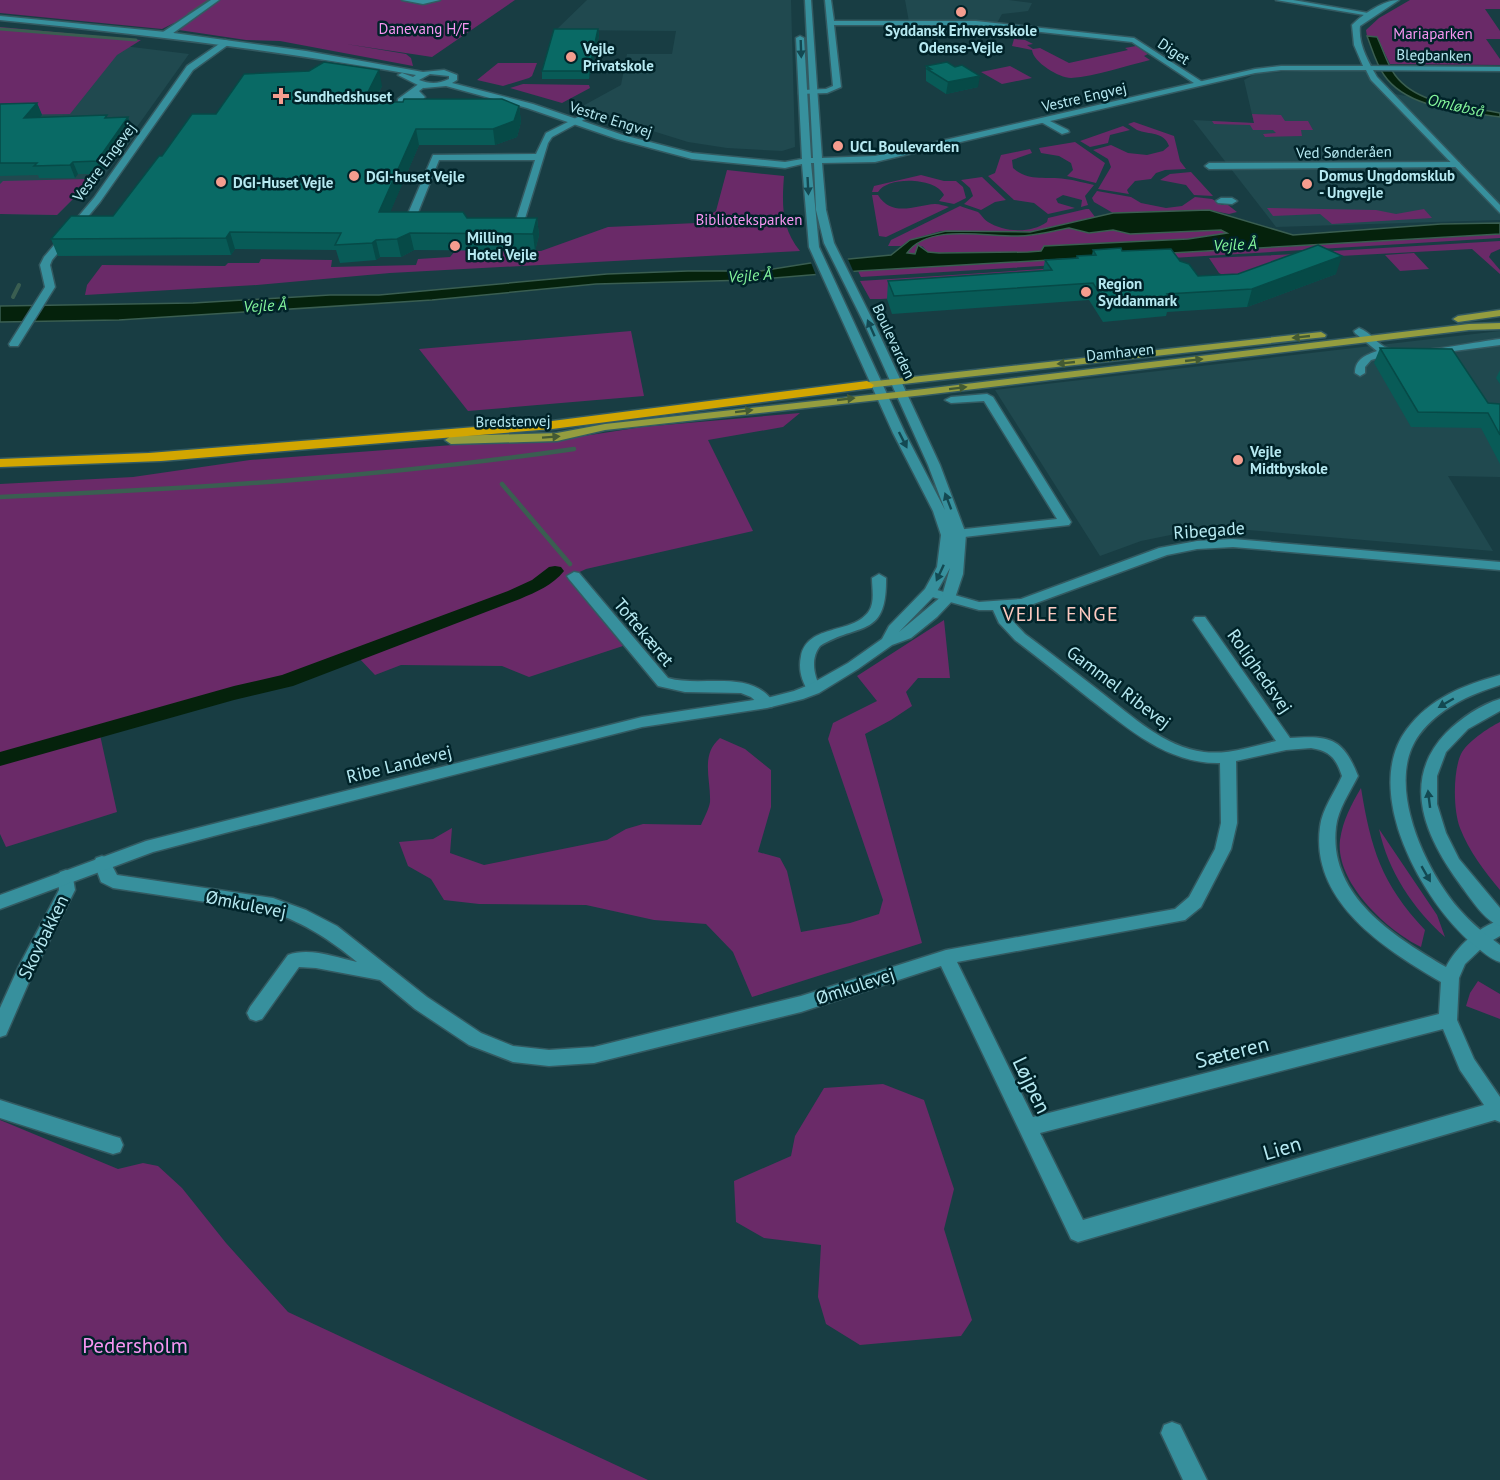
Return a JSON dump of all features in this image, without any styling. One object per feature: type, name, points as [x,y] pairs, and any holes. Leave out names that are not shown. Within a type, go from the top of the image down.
[{"type":"highway","name":"Bredstenvej","points":[[151,457],[552,424],[875,390]]},
{"type":"highway","name":"Bredstenvej","points":[[0,463],[268,453],[451,440]]},
{"type":"main road","name":"Damhaven","points":[[875,390],[894,382],[1500,313]]},
{"type":"main road","points":[[1469,327],[1500,321]]},
{"type":"main road","name":"Damhaven","points":[[875,390],[900,394],[1469,327],[1500,326]]},
{"type":"main road","name":"Bredstenvej","points":[[451,440],[497,436],[557,436],[605,427],[875,390]]},
{"type":"street","points":[[166,34],[216,0]]},
{"type":"street","points":[[405,0],[423,2],[437,0]]},
{"type":"street","name":"Boulevarden","points":[[808,0],[821,210],[829,243],[844,277],[870,326],[934,465],[953,535],[956,574],[948,598]]},
{"type":"street","points":[[802,92],[827,91],[837,87],[828,0]]},
{"type":"street","points":[[1280,0],[1370,14]]},
{"type":"street","points":[[1396,0],[1370,14],[1356,26],[1355,30],[1368,69],[1500,210]]},
{"type":"street","points":[[0,18],[166,34],[410,77],[423,85]]},
{"type":"street","name":"Diget","points":[[830,23],[976,24],[1134,40],[1200,84]]},
{"type":"street","points":[[106,27],[136,35],[225,44],[423,74]]},
{"type":"street","name":"Boulevarden","points":[[800,33],[811,231],[819,259],[853,327],[875,390],[953,535],[944,567],[930,592]]},
{"type":"street","name":"Vestre Engevej","points":[[14,344],[50,287],[45,265],[47,259],[97,200],[190,68],[225,44]]},
{"type":"street","name":"Vestre Engvej","points":[[423,74],[446,72],[454,76],[450,82],[655,141],[699,150],[819,162],[875,159],[1266,69],[1368,69]]},
{"type":"street","name":"Blegbanken","points":[[1368,69],[1500,69]]},
{"type":"street","points":[[415,80],[423,74]]},
{"type":"street","points":[[415,92],[423,85],[450,82]]},
{"type":"street","points":[[497,223],[520,223],[544,143],[549,135],[579,120]]},
{"type":"street","points":[[1044,120],[1065,132]]},
{"type":"street","points":[[431,223],[409,223],[436,157],[540,157]]},
{"type":"street","name":"Ved Sønderåen","points":[[1209,166],[1456,164]]},
{"type":"street","points":[[1221,201],[1232,201]]},
{"type":"street","points":[[1359,330],[1386,351]]},
{"type":"street","points":[[1360,373],[1359,367],[1367,358],[1386,351],[1402,353],[1500,342]]},
{"type":"street","points":[[951,400],[987,397],[1065,522],[953,535]]},
{"type":"street","name":"Ribegade","points":[[930,592],[979,606],[1023,603],[1164,551],[1197,545],[1233,543],[1500,566]]},
{"type":"street","name":"Toftekæret","points":[[574,576],[663,682],[676,687],[734,688],[753,691],[767,703]]},
{"type":"street","points":[[814,689],[806,665],[807,657],[814,644],[825,636],[862,625],[873,616],[878,606],[879,578]]},
{"type":"street","name":"Ribe Landevej","points":[[888,642],[894,629],[919,606],[930,592]]},
{"type":"street","name":"Ribe Landevej","points":[[0,902],[102,863],[204,832],[642,722],[767,703],[814,689],[888,642],[906,634],[948,598]]},
{"type":"street","name":"Gammel Ribevej","points":[[998,606],[1004,620],[1020,637],[1152,740],[1180,752],[1206,759],[1228,759],[1312,741],[1326,743],[1344,756],[1350,776],[1329,823],[1326,843],[1329,863],[1352,903],[1377,932],[1450,978]]},
{"type":"street","name":"Rolighedsvej","points":[[1200,620],[1287,745]]},
{"type":"street","points":[[1500,680],[1459,696],[1428,715],[1413,732],[1399,764],[1398,783],[1405,825],[1423,869],[1447,907],[1500,955]]},
{"type":"street","points":[[1500,704],[1475,714],[1449,734],[1433,758],[1427,792],[1432,822],[1449,859],[1475,894],[1500,919]]},
{"type":"street","name":"Ømkulevej","points":[[102,863],[107,877],[113,881],[273,905],[300,915],[331,931],[421,1003],[475,1039],[513,1054],[549,1058],[594,1055],[789,1007],[946,957],[1179,915],[1196,902],[1223,849],[1229,823],[1228,759]]},
{"type":"street","name":"Skovbakken","points":[[0,1029],[24,973],[67,890],[66,877]]},
{"type":"street","points":[[1499,1112],[1467,1064],[1448,1020],[1450,978],[1459,959],[1480,939],[1500,927]]},
{"type":"street","name":"Løjpen","points":[[946,957],[1078,1232]]},
{"type":"street","points":[[256,1013],[294,960],[308,959],[363,972],[384,973]]},
{"type":"street","name":"Sæteren","points":[[1028,1127],[1448,1020]]},
{"type":"street","points":[[0,1109],[113,1145]]},
{"type":"street","name":"Lien","points":[[1078,1232],[1499,1112]]},
{"type":"street","points":[[1172,1433],[1195,1480]]},
{"type":"shaded area","points":[[587,0],[791,0],[795,147],[782,151],[727,148],[688,142],[579,108],[621,85],[627,54],[672,54],[676,31],[556,30]]},
{"type":"shaded area","name":"Syddansk Erhvervsskole Odense-Vejle","points":[[905,0],[1009,0],[1032,3],[1028,11],[1002,14],[997,23],[909,22]]},
{"type":"shaded area","points":[[0,36],[189,54],[134,131],[138,132],[86,199],[73,199],[57,215],[0,214]]},
{"type":"shaded area","points":[[1361,69],[1373,72],[1395,94],[1500,113],[1500,220],[1276,227],[1193,120],[1254,123],[1244,80],[1257,73]]},
{"type":"shaded area","name":"Vejle Midtbyskole","points":[[1500,331],[1500,477],[1448,476],[1493,551],[1248,530],[1190,531],[1141,541],[1100,556],[995,390]]},
{"type":"green space","name":"Danevang H/F","points":[[0,0],[515,0],[432,57],[346,44],[406,54],[411,58],[413,66],[280,41],[246,40],[179,30],[184,24],[174,23],[162,29],[0,13]]},
{"type":"green space","name":"Mariaparken","points":[[1410,0],[1500,0],[1500,9],[1485,9],[1500,31],[1500,39],[1486,39],[1500,59],[1500,65],[1390,64],[1377,37],[1367,36],[1366,30],[1379,18]]},
{"type":"green space","points":[[0,27],[141,40],[117,55],[70,114],[0,115]]},
{"type":"green space","points":[[1014,39],[1025,40],[1033,44],[1027,45],[1033,49],[1040,48],[1069,63],[1128,50],[1125,48],[1136,46],[1148,54],[1144,56],[1150,60],[1071,78],[1054,72],[1042,64],[1033,55],[1032,50],[1012,46]]},
{"type":"green space","points":[[498,63],[537,63],[532,76],[503,86],[477,80]]},
{"type":"green space","points":[[1010,66],[1032,78],[1002,84],[981,72]]},
{"type":"green space","points":[[523,84],[589,85],[590,88],[562,103],[510,88]]},
{"type":"green space","points":[[1252,114],[1281,115],[1285,121],[1308,121],[1313,130],[1301,130],[1302,136],[1265,137],[1263,134],[1276,133],[1273,130],[1253,130],[1250,125],[1214,124],[1212,121],[1254,123]]},
{"type":"green space","points":[[1134,122],[1174,136],[1180,161],[1186,169],[1165,170],[1156,173],[1151,179],[1135,181],[1127,190],[1129,194],[1098,189],[1111,167],[1108,159],[1093,150],[1111,145],[1128,153],[1147,155],[1163,151],[1169,146],[1164,138],[1137,130],[1128,124]]},
{"type":"green space","points":[[1123,126],[1130,130],[1110,135],[1108,143],[1090,147],[1080,141]]},
{"type":"green space","points":[[1075,142],[1105,163],[1096,183],[1067,176],[1073,170],[1071,163],[1059,156],[1041,153],[1039,148]]},
{"type":"green space","points":[[1030,149],[1032,153],[1012,160],[1013,168],[1031,177],[1069,179],[1094,185],[1085,196],[1088,205],[1081,207],[1082,200],[1063,195],[1056,199],[1058,203],[1075,208],[1048,214],[1034,203],[1014,200],[988,176],[995,173],[1001,155]]},
{"type":"green space","name":"Biblioteksparken","points":[[727,170],[784,176],[783,206],[786,225],[800,251],[390,273],[257,285],[85,295],[87,285],[102,265],[225,266],[228,263],[259,263],[261,259],[332,260],[331,267],[416,265],[418,259],[450,257],[456,250],[541,251],[608,227],[697,223],[716,211]]},
{"type":"green space","points":[[1191,172],[1213,196],[1194,195],[1186,185],[1160,180],[1170,174]]},
{"type":"green space","points":[[921,175],[944,181],[956,181],[963,187],[966,198],[954,204],[939,201],[944,195],[939,189],[922,182],[911,181],[891,183],[878,192],[872,192],[874,186]]},
{"type":"green space","points":[[982,177],[1006,200],[995,202],[981,210],[964,204],[973,196],[970,188],[961,180]]},
{"type":"green space","points":[[87,179],[73,199],[57,215],[0,214],[0,184],[3,181]]},
{"type":"green space","points":[[1097,191],[1131,197],[1141,203],[1166,208],[1182,206],[1195,197],[1212,199],[1222,205],[1228,205],[1237,212],[1229,214],[1209,210],[1113,213],[1094,202],[1092,198]]},
{"type":"green space","points":[[872,195],[878,195],[884,202],[897,208],[935,204],[949,207],[886,237],[879,236]]},
{"type":"green space","points":[[960,206],[978,212],[986,221],[1009,230],[1033,228],[1047,222],[1048,218],[1086,209],[1089,209],[1095,217],[1030,232],[941,231],[910,240],[901,246],[888,246],[891,240]]},
{"type":"green space","points":[[1267,208],[1376,210],[1396,214],[1424,209],[1432,218],[1332,224],[1320,214],[1273,216]]},
{"type":"green space","points":[[1069,228],[1089,233],[1110,230],[1221,230],[1227,234],[1188,239],[1044,246],[1041,251],[1028,252],[939,253],[928,252],[922,246],[915,254],[907,253],[916,244],[943,234],[1024,236]]},
{"type":"green space","points":[[1500,234],[1500,238],[861,277],[858,271]]},
{"type":"green space","points":[[1500,241],[1500,249],[1491,253],[1489,257],[1500,270],[1500,274],[1472,249],[1340,256],[1332,251]]},
{"type":"green space","points":[[1414,253],[1429,269],[1400,271],[1385,255]]},
{"type":"green space","points":[[1297,254],[1245,287],[1219,273],[1209,258]]},
{"type":"green space","points":[[1119,264],[1049,288],[870,299],[860,281]]},
{"type":"green space","points":[[631,331],[644,396],[468,411],[419,349]]},
{"type":"green space","points":[[800,413],[783,427],[708,440],[753,531],[586,569],[569,577],[623,646],[529,677],[502,666],[401,665],[375,675],[358,657],[100,735],[117,812],[6,847],[0,834],[0,484],[133,477],[250,460],[507,441],[558,440],[642,427]]},
{"type":"green space","points":[[944,620],[950,678],[918,678],[906,692],[912,706],[865,734],[922,943],[752,997],[733,952],[706,924],[654,920],[586,905],[479,904],[444,900],[431,879],[408,866],[399,842],[433,839],[452,828],[450,853],[484,865],[607,840],[626,829],[643,824],[701,825],[710,802],[708,760],[710,752],[720,738],[745,749],[771,770],[771,807],[758,852],[780,858],[787,871],[801,932],[850,923],[879,914],[883,900],[828,739],[833,723],[877,701],[857,676]]},
{"type":"green space","points":[[1500,722],[1500,890],[1477,861],[1460,828],[1455,791],[1456,770],[1464,749],[1478,736]]},
{"type":"green space","points":[[1361,788],[1369,829],[1380,864],[1398,897],[1425,930],[1421,947],[1379,917],[1354,888],[1346,872],[1341,856],[1340,840],[1348,813]]},
{"type":"green space","points":[[1379,829],[1437,915],[1445,937],[1422,914],[1403,888],[1389,860]]},
{"type":"green space","points":[[1478,981],[1500,994],[1500,1019],[1466,1006],[1470,993]]},
{"type":"green space","points":[[883,1084],[924,1100],[954,1189],[944,1229],[972,1320],[961,1336],[860,1345],[826,1324],[818,1297],[821,1245],[764,1238],[736,1222],[734,1181],[791,1156],[795,1136],[824,1088]]},
{"type":"green space","name":"Pedersholm","points":[[0,1120],[118,1169],[143,1163],[158,1166],[182,1188],[226,1243],[288,1312],[648,1480],[0,1480]]},
{"type":"water","points":[[1367,36],[1377,37],[1395,75],[1416,93],[1443,103],[1500,113],[1500,117],[1453,110],[1421,102],[1407,95],[1384,75]]},
{"type":"water","name":"Vejle Å","points":[[1209,210],[1293,235],[1441,224],[1500,223],[1500,234],[858,271],[749,280],[596,284],[432,300],[119,320],[0,322],[0,306],[193,303],[330,295],[379,295],[607,274],[760,271],[817,262],[891,255],[910,240],[946,231],[1030,232],[1113,213]],"holes":[[[1069,228],[1089,233],[1113,230],[1130,234],[1221,230],[1227,233],[1188,239],[1044,246],[1041,251],[1028,252],[939,253],[928,252],[918,245],[915,254],[907,253],[917,244],[943,235],[1024,236]]]},
{"type":"pier","points":[[847,257],[855,275],[817,278],[810,260]]},
{"type":"building","name":"Vejle Privatskole","points":[[554,29],[598,29],[589,71],[542,71]]},
{"type":"building","points":[[324,62],[379,70],[363,102],[403,102],[404,99],[502,99],[519,106],[514,121],[493,129],[416,129],[379,212],[463,212],[467,218],[537,218],[533,234],[410,233],[397,239],[376,240],[372,243],[335,245],[341,233],[230,232],[226,238],[51,239],[71,216],[113,216],[159,156],[162,156],[192,114],[216,114],[244,74],[309,71]]},
{"type":"building","points":[[947,62],[955,67],[962,65],[980,76],[948,82],[927,69],[931,69],[926,66]]},
{"type":"building","points":[[37,103],[24,118],[107,115],[105,118],[128,117],[97,161],[73,162],[70,165],[34,166],[37,163],[0,163],[0,104]]},
{"type":"building","points":[[1318,245],[1342,256],[1252,289],[1167,294],[1170,299],[1106,304],[1093,283],[894,296],[888,281],[1052,270],[1045,260],[1078,258],[1077,256],[1096,255],[1093,250],[1121,248],[1122,251],[1171,249],[1180,261],[1189,264],[1198,276],[1238,274]]},
{"type":"building","points":[[1380,348],[1452,349],[1488,403],[1500,404],[1500,435],[1488,413],[1418,412]]},
{"type":"waterway","points":[[189,14],[210,0]]},
{"type":"waterway","points":[[0,29],[136,40]]},
{"type":"waterway","points":[[13,297],[19,285]]},
{"type":"waterway","points":[[0,497],[144,490],[359,474],[574,449]]},
{"type":"waterway","points":[[502,484],[570,564]]},
{"type":"waterway","points":[[0,759],[234,693],[286,681],[514,595],[538,584],[555,571]]},
{"type":"place","name":"Syddansk Erhvervsskole Odense-Vejle","points":[[961,12]]},
{"type":"place","name":"Vejle Privatskole","points":[[571,57]]},
{"type":"place","name":"Sundhedshuset","points":[[281,96]]},
{"type":"place","name":"UCL Boulevarden","points":[[838,146]]},
{"type":"place","name":"DGI-huset Vejle","points":[[354,176]]},
{"type":"place","name":"DGI-Huset Vejle","points":[[221,182]]},
{"type":"place","name":"Domus Ungdomsklub - Ungvejle","points":[[1307,184]]},
{"type":"place","name":"Milling Hotel Vejle","points":[[455,246]]},
{"type":"place","name":"Region Syddanmark","points":[[1086,292]]},
{"type":"place","name":"Vejle Midtbyskole","points":[[1238,460]]},
{"type":"district","name":"VEJLE ENGE","points":[[1061,614]]},
{"type":"water label","name":"Omløbså","points":[[1456,105]]}]
